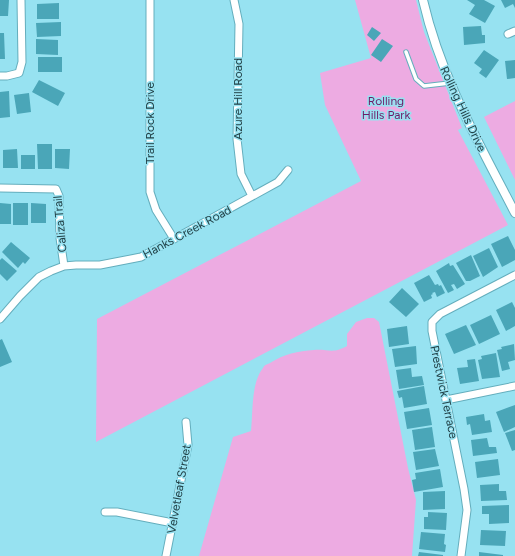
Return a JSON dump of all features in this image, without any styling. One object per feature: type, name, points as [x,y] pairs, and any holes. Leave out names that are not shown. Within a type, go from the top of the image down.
[{"type":"street","points":[[0,76],[8,76],[19,73],[22,62],[21,0]]},
{"type":"street","name":"Trail Rock Drive","points":[[150,0],[150,192],[156,210],[174,239]]},
{"type":"street","name":"Azure Hill Road","points":[[234,0],[239,24],[237,139],[241,174],[252,196]]},
{"type":"street","name":"Rolling Hills Drive","points":[[423,0],[438,53],[450,84],[515,213]]},
{"type":"street","points":[[508,34],[515,31]]},
{"type":"street","name":"Hanks Creek Road","points":[[0,319],[39,277],[64,266],[100,266],[141,257],[278,182],[288,170]]},
{"type":"street","name":"Caliza Trail","points":[[0,188],[56,189],[59,196],[60,238],[64,266]]},
{"type":"street","name":"Prestwick Terrace","points":[[461,556],[467,510],[432,331],[432,322],[440,314],[515,275]]},
{"type":"street","points":[[446,400],[515,386]]},
{"type":"street","name":"Velvetleaf Street","points":[[166,556],[188,445],[186,422]]},
{"type":"street","points":[[105,512],[125,514],[173,523]]},
{"type":"lane","points":[[406,52],[416,79],[424,86],[450,84]]},
{"type":"green space","name":"Rolling Hills Park","points":[[355,0],[416,0],[424,32],[462,128],[458,130],[508,225],[96,442],[97,319],[361,181],[325,105],[320,73],[371,58]]},
{"type":"green space","points":[[515,101],[515,180],[484,117]]},
{"type":"green space","points":[[367,318],[374,318],[379,322],[408,468],[416,500],[412,556],[199,556],[233,437],[251,431],[254,390],[259,374],[266,365],[286,355],[314,350],[334,351],[347,346],[347,334],[356,322]]},
{"type":"building","points":[[0,0],[9,0],[8,16],[0,16]]},
{"type":"building","points":[[467,0],[484,0],[495,6],[485,23],[469,14],[475,5]]},
{"type":"building","points":[[501,0],[515,0],[515,8],[513,4],[505,8]]},
{"type":"building","points":[[59,3],[59,19],[37,19],[37,4]]},
{"type":"building","points":[[61,22],[61,36],[37,37],[36,23]]},
{"type":"building","points":[[481,26],[482,35],[485,35],[485,43],[464,45],[463,27]]},
{"type":"building","points":[[372,27],[381,33],[374,41],[367,35]]},
{"type":"building","points":[[0,33],[4,33],[5,59],[0,59]]},
{"type":"building","points":[[36,39],[58,40],[58,55],[36,54]]},
{"type":"building","points":[[382,39],[393,46],[381,62],[371,55]]},
{"type":"building","points":[[484,50],[499,60],[486,78],[479,73],[482,69],[474,63]]},
{"type":"building","points":[[38,57],[62,57],[62,72],[38,72]]},
{"type":"building","points":[[515,60],[515,78],[507,79],[505,61]]},
{"type":"building","points":[[39,80],[65,93],[58,106],[32,92]]},
{"type":"building","points":[[9,91],[10,117],[0,118],[0,92]]},
{"type":"building","points":[[29,93],[31,112],[17,114],[14,95]]},
{"type":"building","points":[[37,144],[52,144],[52,169],[38,169]]},
{"type":"building","points":[[17,149],[18,168],[3,168],[3,150]]},
{"type":"building","points":[[55,149],[70,149],[69,169],[55,168]]},
{"type":"building","points":[[21,155],[35,155],[35,169],[21,169]]},
{"type":"building","points":[[0,203],[11,204],[11,224],[0,224]]},
{"type":"building","points":[[13,203],[28,203],[28,225],[13,225]]},
{"type":"building","points":[[31,203],[46,204],[46,223],[31,223]]},
{"type":"building","points":[[508,236],[515,250],[515,260],[502,267],[491,244]]},
{"type":"building","points":[[11,242],[30,258],[25,264],[23,262],[18,268],[2,252]]},
{"type":"building","points":[[489,248],[498,267],[483,277],[473,256]]},
{"type":"building","points":[[471,255],[480,276],[470,281],[466,281],[456,263]]},
{"type":"building","points":[[2,258],[17,271],[7,281],[0,274],[0,260]]},
{"type":"building","points":[[449,263],[450,266],[453,265],[465,284],[457,289],[454,284],[451,285],[454,290],[448,293],[436,271]]},
{"type":"building","points":[[429,275],[435,285],[441,285],[445,293],[437,297],[435,292],[432,293],[432,298],[424,302],[414,283]]},
{"type":"building","points":[[402,288],[419,304],[406,317],[389,302]]},
{"type":"building","points":[[512,302],[515,308],[515,326],[506,331],[496,310]]},
{"type":"building","points":[[491,315],[500,334],[479,344],[470,325]]},
{"type":"building","points":[[466,325],[476,345],[454,354],[445,334]]},
{"type":"building","points":[[407,326],[409,344],[389,347],[387,329]]},
{"type":"building","points":[[2,339],[12,362],[0,367],[0,340]]},
{"type":"building","points":[[514,344],[515,360],[508,362],[510,369],[502,371],[497,350],[502,349],[501,347]]},
{"type":"building","points":[[416,346],[417,364],[395,367],[392,349]]},
{"type":"building","points":[[496,353],[500,377],[482,379],[478,360],[482,359],[481,356]]},
{"type":"building","points":[[475,359],[479,381],[460,384],[457,368],[468,367],[467,360]]},
{"type":"building","points":[[411,368],[412,377],[422,376],[424,385],[399,389],[396,370]]},
{"type":"building","points":[[424,386],[427,404],[404,408],[402,397],[399,398],[397,391]]},
{"type":"building","points":[[515,405],[515,427],[504,432],[496,412]]},
{"type":"building","points":[[429,408],[432,425],[407,429],[404,412]]},
{"type":"building","points":[[484,414],[485,421],[490,420],[492,432],[472,435],[470,424],[467,425],[466,417]]},
{"type":"building","points":[[432,427],[435,447],[415,450],[412,430]]},
{"type":"building","points":[[515,430],[515,450],[512,451],[505,433]]},
{"type":"building","points":[[487,438],[489,447],[496,447],[497,453],[473,456],[471,440]]},
{"type":"building","points":[[435,449],[439,466],[416,470],[413,452]]},
{"type":"building","points":[[498,459],[500,475],[477,478],[475,462]]},
{"type":"building","points":[[440,469],[443,487],[414,492],[412,480],[416,479],[415,473]]},
{"type":"building","points":[[499,484],[499,491],[506,491],[507,500],[481,501],[480,485]]},
{"type":"building","points":[[445,491],[445,509],[423,510],[423,492]]},
{"type":"building","points":[[509,505],[509,523],[489,524],[489,514],[482,514],[482,506]]},
{"type":"building","points":[[428,512],[447,513],[446,530],[424,529],[424,517],[428,517]]},
{"type":"building","points":[[481,530],[506,531],[505,546],[480,545]]},
{"type":"building","points":[[421,532],[445,534],[445,552],[419,549]]},
{"type":"building","points":[[419,552],[443,555],[443,556],[418,556]]},
{"type":"building","points":[[479,552],[503,555],[503,556],[479,556]]}]
